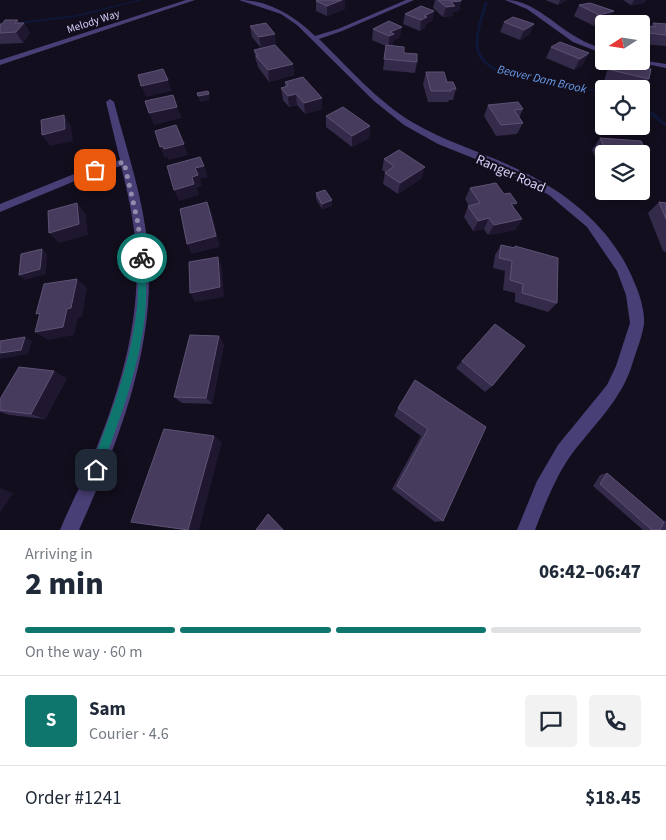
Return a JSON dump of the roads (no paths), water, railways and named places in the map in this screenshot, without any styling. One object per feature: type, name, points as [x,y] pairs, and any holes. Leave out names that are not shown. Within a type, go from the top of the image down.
[{"type":"street","name":"Melody Way","points":[[0,62],[192,0]]},
{"type":"street","name":"Ranger Road","points":[[242,0],[283,13],[299,24],[377,99],[407,123],[441,142],[531,179],[572,206],[591,224],[623,269],[633,295],[637,323],[623,369],[612,390],[564,451],[543,487],[526,530]]},
{"type":"street","points":[[314,38],[340,30],[411,0]]},
{"type":"street","points":[[508,0],[538,14],[576,40],[595,48]]},
{"type":"street","points":[[650,63],[666,66]]},
{"type":"street","points":[[69,530],[107,441],[124,392],[136,349],[141,313],[142,250],[138,223],[110,102]]},
{"type":"street","points":[[0,208],[83,174],[124,162]]},
{"type":"waterway","points":[[0,25],[76,16],[141,0]]},
{"type":"waterway","name":"Beaver Dam Brook","points":[[486,2],[477,40],[477,48],[486,63],[496,70],[575,85],[595,91]]},
{"type":"waterway","name":"Beaver Dam Brook","points":[[650,113],[666,126]]}]
